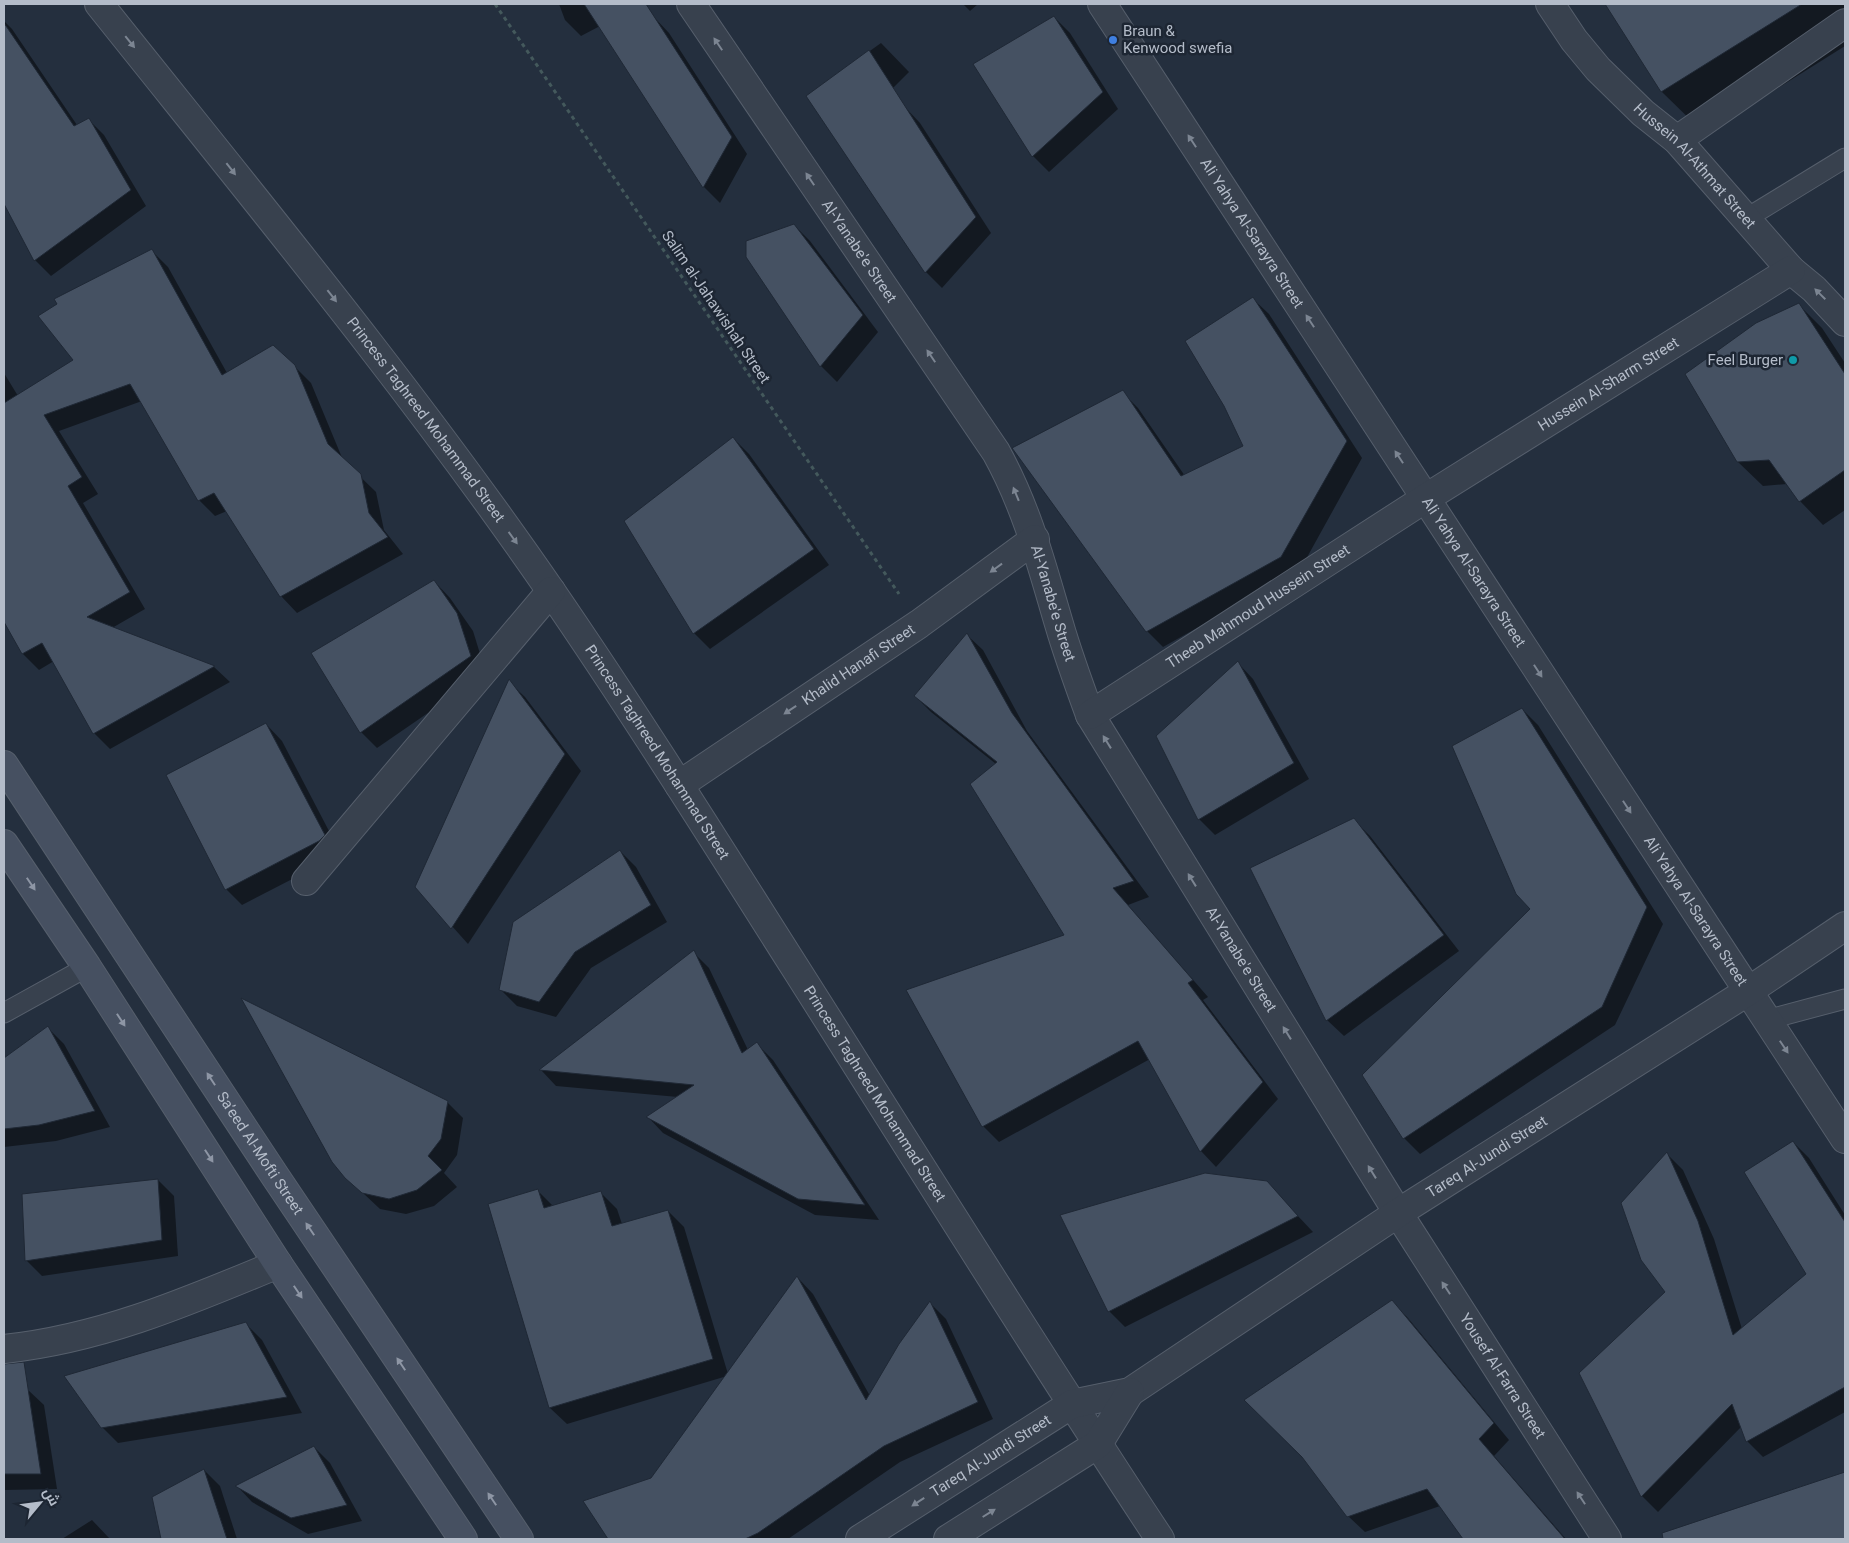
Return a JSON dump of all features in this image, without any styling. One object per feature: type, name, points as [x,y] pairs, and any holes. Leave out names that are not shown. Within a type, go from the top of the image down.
[{"type":"street","name":"Princess Taghreed Mohammad Street","points":[[99,4],[397,379],[551,591],[680,785],[1072,1404],[1160,1539]]},
{"type":"street","name":"Al-Yanabe'e Street","points":[[691,4],[996,452],[1008,474],[1035,539],[1059,625],[1090,715],[1398,1213]]},
{"type":"street","name":"Ali Yahya Al-Sarayra Street","points":[[1102,4],[1845,1139]]},
{"type":"street","name":"Hussein Al-Athmat Street","points":[[1550,4],[1574,40],[1598,69],[1643,113],[1677,140],[1792,270],[1814,289],[1845,322]]},
{"type":"street","points":[[1677,140],[1845,23]]},
{"type":"street","name":"Hussein Al-Sharm Street","points":[[1426,498],[1792,270]]},
{"type":"street","name":"Theeb Mahmoud Hussein Street","points":[[1090,715],[1426,498]]},
{"type":"street","name":"Khalid Hanafi Street","points":[[680,785],[920,624],[1035,539]]},
{"type":"street","points":[[306,881],[551,591]]},
{"type":"street","name":"Sa’eed Al-Mofti Street","points":[[4,765],[275,1176],[519,1539]]},
{"type":"street","points":[[4,844],[278,1264],[463,1539]]},
{"type":"street","name":"Tareq Al-Jundi Street","points":[[860,1539],[1072,1404],[1130,1392],[1398,1213],[1747,992],[1845,926]]},
{"type":"street","name":"Yousef Al-Farra Street","points":[[1398,1213],[1607,1539]]},
{"type":"street","points":[[4,1349],[70,1339],[133,1321],[278,1264]]},
{"type":"street","name":"Tareq Al-Jundi Street","points":[[948,1539],[1098,1444],[1130,1392]]},
{"type":"lane","points":[[1747,218],[1845,158]]},
{"type":"lane","points":[[4,1013],[86,967]]},
{"type":"lane","points":[[1766,1020],[1845,999]]},
{"type":"path","name":"Salim al-Jahawishah Street","points":[[495,4],[920,624]]},
{"type":"building","points":[[584,4],[646,4],[732,137],[703,188]]},
{"type":"building","points":[[1605,4],[1802,4],[1661,92]]},
{"type":"building","points":[[1054,16],[1103,92],[1032,157],[973,64]]},
{"type":"building","points":[[4,23],[74,126],[89,118],[131,190],[34,261],[4,204]]},
{"type":"building","points":[[869,50],[976,217],[925,273],[806,96]]},
{"type":"building","points":[[794,224],[863,315],[820,367],[746,257],[746,241]]},
{"type":"building","points":[[152,249],[222,375],[273,345],[295,365],[328,444],[361,474],[369,513],[388,537],[280,597],[214,493],[198,501],[130,384],[44,415],[82,477],[68,486],[130,592],[87,617],[215,666],[93,734],[42,643],[22,654],[4,622],[4,403],[73,360],[38,316],[57,304],[54,299]]},
{"type":"building","points":[[1253,297],[1347,441],[1281,557],[1146,632],[1012,448],[1123,390],[1181,476],[1243,446],[1224,406],[1185,341]]},
{"type":"building","points":[[1799,303],[1845,374],[1845,470],[1799,502],[1769,460],[1737,462],[1685,374],[1756,323]]},
{"type":"building","points":[[733,437],[814,549],[693,634],[624,521]]},
{"type":"building","points":[[434,580],[457,613],[471,656],[360,733],[311,653]]},
{"type":"building","points":[[967,633],[1012,713],[1134,881],[1113,888],[1193,980],[1188,983],[1263,1082],[1200,1152],[1138,1041],[982,1127],[906,990],[1064,935],[970,784],[997,762],[914,696]]},
{"type":"building","points":[[1238,661],[1294,763],[1198,820],[1156,736]]},
{"type":"building","points":[[509,679],[565,754],[451,929],[415,887]]},
{"type":"building","points":[[1522,708],[1647,907],[1602,1007],[1403,1139],[1362,1075],[1530,909],[1516,894],[1452,746]]},
{"type":"building","points":[[266,723],[325,835],[319,841],[225,890],[166,775]]},
{"type":"building","points":[[1354,818],[1444,935],[1326,1021],[1250,868]]},
{"type":"building","points":[[620,850],[651,905],[575,952],[539,1002],[499,990],[513,922]]},
{"type":"building","points":[[694,950],[742,1053],[757,1042],[865,1205],[798,1199],[646,1117],[694,1085],[539,1070]]},
{"type":"building","points":[[241,998],[448,1101],[441,1139],[428,1156],[442,1170],[417,1190],[389,1199],[362,1193],[345,1178],[332,1162]]},
{"type":"building","points":[[48,1026],[95,1111],[39,1125],[4,1129],[4,1058]]},
{"type":"building","points":[[1793,1141],[1845,1222],[1845,1387],[1746,1442],[1732,1404],[1641,1497],[1579,1373],[1665,1292],[1641,1260],[1621,1203],[1667,1152],[1698,1221],[1733,1335],[1806,1274],[1744,1172]]},
{"type":"building","points":[[1205,1173],[1267,1181],[1298,1216],[1108,1312],[1060,1215]]},
{"type":"building","points":[[158,1179],[162,1240],[25,1261],[22,1194]]},
{"type":"building","points":[[538,1189],[544,1208],[601,1191],[612,1226],[668,1210],[713,1359],[549,1408],[488,1204]]},
{"type":"building","points":[[797,1276],[866,1400],[899,1344],[930,1301],[978,1402],[884,1446],[758,1533],[745,1539],[608,1539],[583,1501],[651,1478]]},
{"type":"building","points":[[1392,1300],[1494,1423],[1479,1439],[1565,1539],[1463,1539],[1427,1489],[1347,1517],[1302,1457],[1244,1400]]},
{"type":"building","points":[[246,1322],[287,1397],[101,1428],[64,1376]]},
{"type":"building","points":[[24,1362],[41,1474],[4,1474],[4,1364]]},
{"type":"building","points":[[314,1446],[347,1505],[291,1518],[235,1486]]},
{"type":"building","points":[[204,1469],[227,1539],[161,1539],[152,1497]]},
{"type":"building","points":[[1845,1472],[1845,1539],[1663,1539],[1662,1533]]},
{"type":"place","name":"Braun & Kenwood swefia","points":[[1113,40]]},
{"type":"place","name":"Feel Burger","points":[[1793,360]]}]
